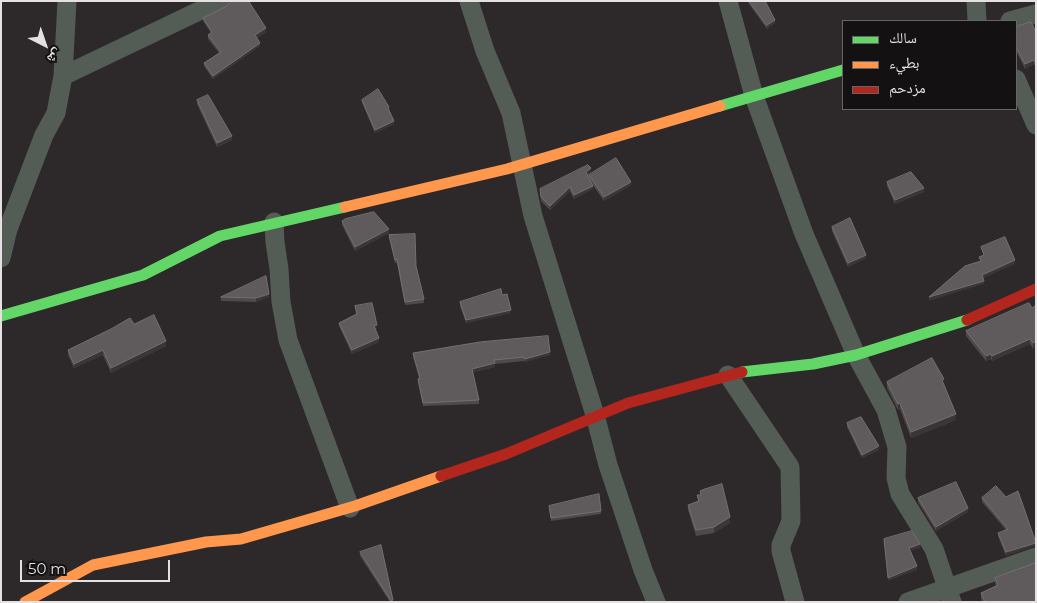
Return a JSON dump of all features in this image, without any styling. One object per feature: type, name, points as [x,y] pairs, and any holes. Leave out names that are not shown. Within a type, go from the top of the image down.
[{"type":"street","points":[[1,258],[8,229],[44,135],[56,113],[63,76],[67,1]]},
{"type":"street","points":[[63,76],[220,1]]},
{"type":"street","points":[[469,1],[485,51],[512,113],[533,216],[596,416],[608,465],[643,570],[656,602]]},
{"type":"street","points":[[728,1],[754,96],[804,234],[856,355],[886,410],[897,447],[896,478],[900,494],[934,549],[949,595]]},
{"type":"street","points":[[976,1],[977,20]]},
{"type":"street","points":[[1014,20],[1036,14]]},
{"type":"street","points":[[1,316],[143,275],[220,236],[521,164],[842,70]]},
{"type":"street","points":[[1017,81],[1036,125]]},
{"type":"street","points":[[274,222],[274,242],[279,269],[281,302],[288,340],[350,508]]},
{"type":"street","points":[[25,602],[93,566],[206,542],[241,539],[350,508],[506,454],[628,403],[745,371],[813,364],[856,355],[968,320],[1036,289]]},
{"type":"street","points":[[728,375],[790,467],[791,521],[781,545],[781,551],[795,602]]},
{"type":"street","points":[[908,602],[949,595],[1036,557]]},
{"type":"building","points":[[230,1],[249,1],[266,28],[255,35],[260,43],[213,76],[204,63],[221,52],[208,35],[212,32],[203,18],[225,7]]},
{"type":"building","points":[[749,1],[765,1],[775,20],[767,25]]},
{"type":"building","points":[[1031,22],[1036,29],[1036,64],[1034,60],[1025,64],[1017,49],[1017,27]]},
{"type":"building","points":[[378,89],[389,107],[394,121],[375,130],[362,100]]},
{"type":"building","points":[[208,95],[232,136],[217,143],[197,100]]},
{"type":"building","points":[[616,158],[631,182],[604,197],[589,175]]},
{"type":"building","points":[[588,165],[591,168],[586,172],[593,186],[574,195],[570,187],[550,206],[541,197],[540,189]]},
{"type":"building","points":[[911,172],[924,188],[895,200],[887,182]]},
{"type":"building","points":[[374,212],[389,229],[355,247],[342,221]]},
{"type":"building","points":[[850,218],[866,255],[848,263],[832,227]]},
{"type":"building","points":[[415,234],[416,266],[424,299],[405,302],[397,259],[395,260],[389,235]]},
{"type":"building","points":[[1005,237],[1015,260],[982,275],[984,281],[929,297],[965,266],[981,261],[979,257],[984,255],[981,247]]},
{"type":"building","points":[[266,276],[269,294],[256,298],[221,297]]},
{"type":"building","points":[[501,289],[502,295],[507,294],[511,310],[466,320],[460,302]]},
{"type":"building","points":[[372,303],[377,325],[374,326],[379,338],[352,350],[339,323],[357,314],[355,306]]},
{"type":"building","points":[[1029,303],[1032,308],[1036,305],[1036,341],[1033,343],[1030,339],[992,356],[991,354],[986,356],[966,331]]},
{"type":"building","points":[[154,315],[166,341],[111,368],[103,350],[74,364],[68,350],[130,318],[134,324]]},
{"type":"building","points":[[548,336],[550,352],[525,359],[524,357],[494,360],[495,363],[472,369],[479,400],[423,403],[418,379],[420,378],[413,353],[480,342]]},
{"type":"building","points":[[932,358],[944,379],[942,380],[956,414],[911,432],[900,403],[898,404],[887,382]]},
{"type":"building","points":[[861,417],[879,446],[862,455],[847,423]]},
{"type":"building","points":[[956,482],[968,508],[936,527],[918,498]]},
{"type":"building","points":[[722,484],[730,517],[714,527],[696,530],[688,505],[699,501],[697,495],[701,495],[700,491]]},
{"type":"building","points":[[996,486],[1006,497],[1018,491],[1036,543],[1006,552],[998,533],[1008,529],[982,498]]},
{"type":"building","points":[[599,494],[601,511],[551,518],[549,506]]},
{"type":"building","points":[[912,531],[920,544],[909,548],[917,566],[888,578],[884,539]]},
{"type":"building","points":[[381,545],[393,600],[391,601],[360,552]]},
{"type":"building","points":[[1036,563],[1036,602],[985,602],[981,593],[998,585],[995,578]]},
{"type":"traffic: fast","points":[[720,106],[842,70]]},
{"type":"traffic: fast","points":[[1,316],[143,275],[220,236],[345,207]]},
{"type":"traffic: fast","points":[[742,372],[813,364],[856,355],[967,320]]},
{"type":"traffic: slow","points":[[345,207],[507,169],[720,106]]},
{"type":"traffic: slow","points":[[25,602],[93,565],[206,542],[241,539],[355,506],[441,476]]},
{"type":"traffic: jam","points":[[967,320],[1036,289]]},
{"type":"traffic: jam","points":[[441,476],[506,454],[628,403],[742,372]]}]
